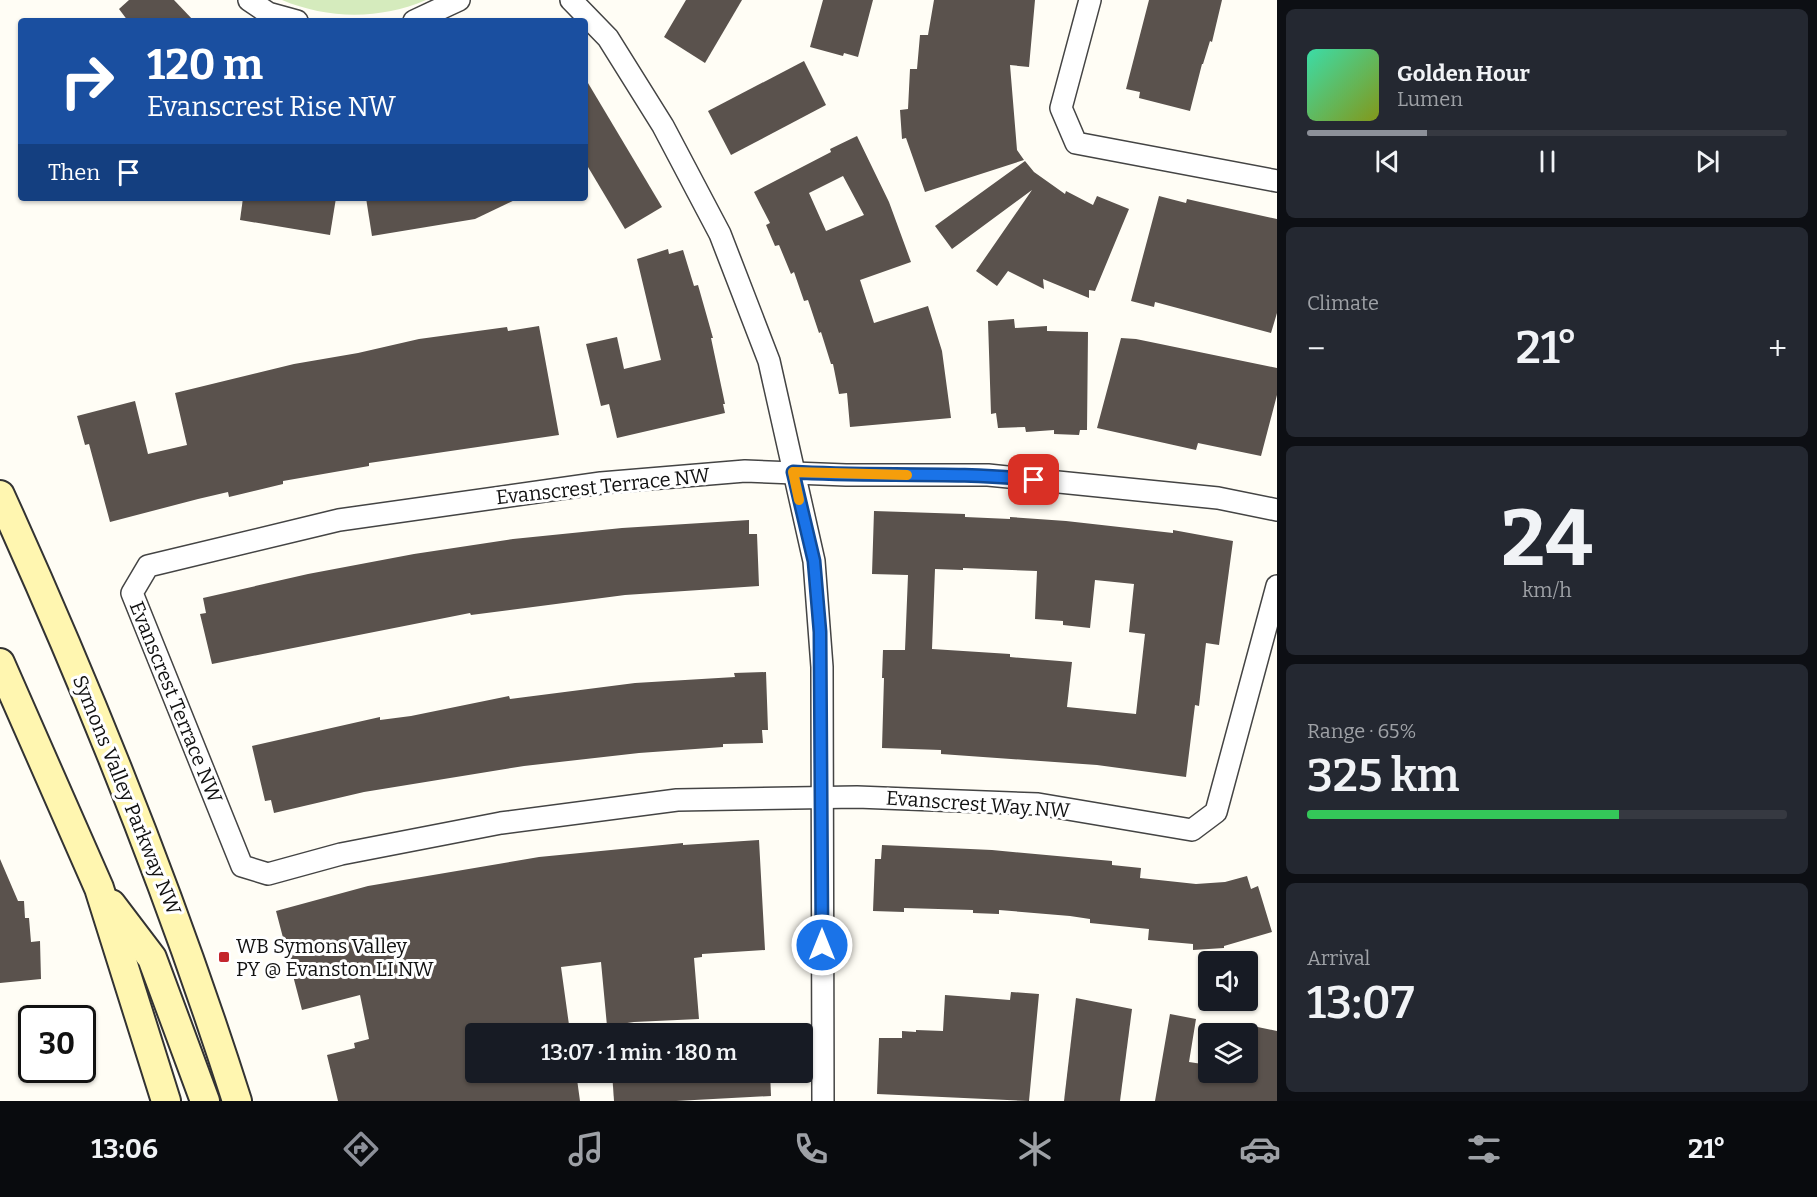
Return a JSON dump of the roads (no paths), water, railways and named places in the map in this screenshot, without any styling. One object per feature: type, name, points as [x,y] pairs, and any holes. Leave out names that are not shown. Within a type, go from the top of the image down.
[{"type":"main road","name":"Symons Valley Parkway NW","points":[[0,495],[52,608],[153,854],[204,998],[237,1101]]},
{"type":"main road","points":[[0,663],[99,888],[163,1095]]},
{"type":"main road","points":[[99,888],[152,958],[206,1101]]},
{"type":"street","points":[[249,0],[268,14],[285,18]]},
{"type":"street","points":[[420,18],[459,0]]},
{"type":"street","points":[[571,0],[608,38],[663,126],[720,234],[769,362],[814,561],[822,667],[823,1101]]},
{"type":"street","points":[[1090,0],[1061,108],[1076,143],[1277,181]]},
{"type":"street","name":"Evanscrest Terrace NW","points":[[793,472],[745,471],[601,483],[339,520],[148,566],[132,593],[242,866],[268,874],[341,854],[501,823],[677,800],[823,797]]},
{"type":"street","points":[[793,472],[846,475],[988,475],[1218,498],[1277,510]]},
{"type":"street","name":"Evanscrest Way NW","points":[[823,797],[1038,804],[1192,830],[1216,812],[1277,586]]},
{"type":"place","name":"WB Symons Valley PY @ Evanston LI NW","points":[[224,957]]}]
